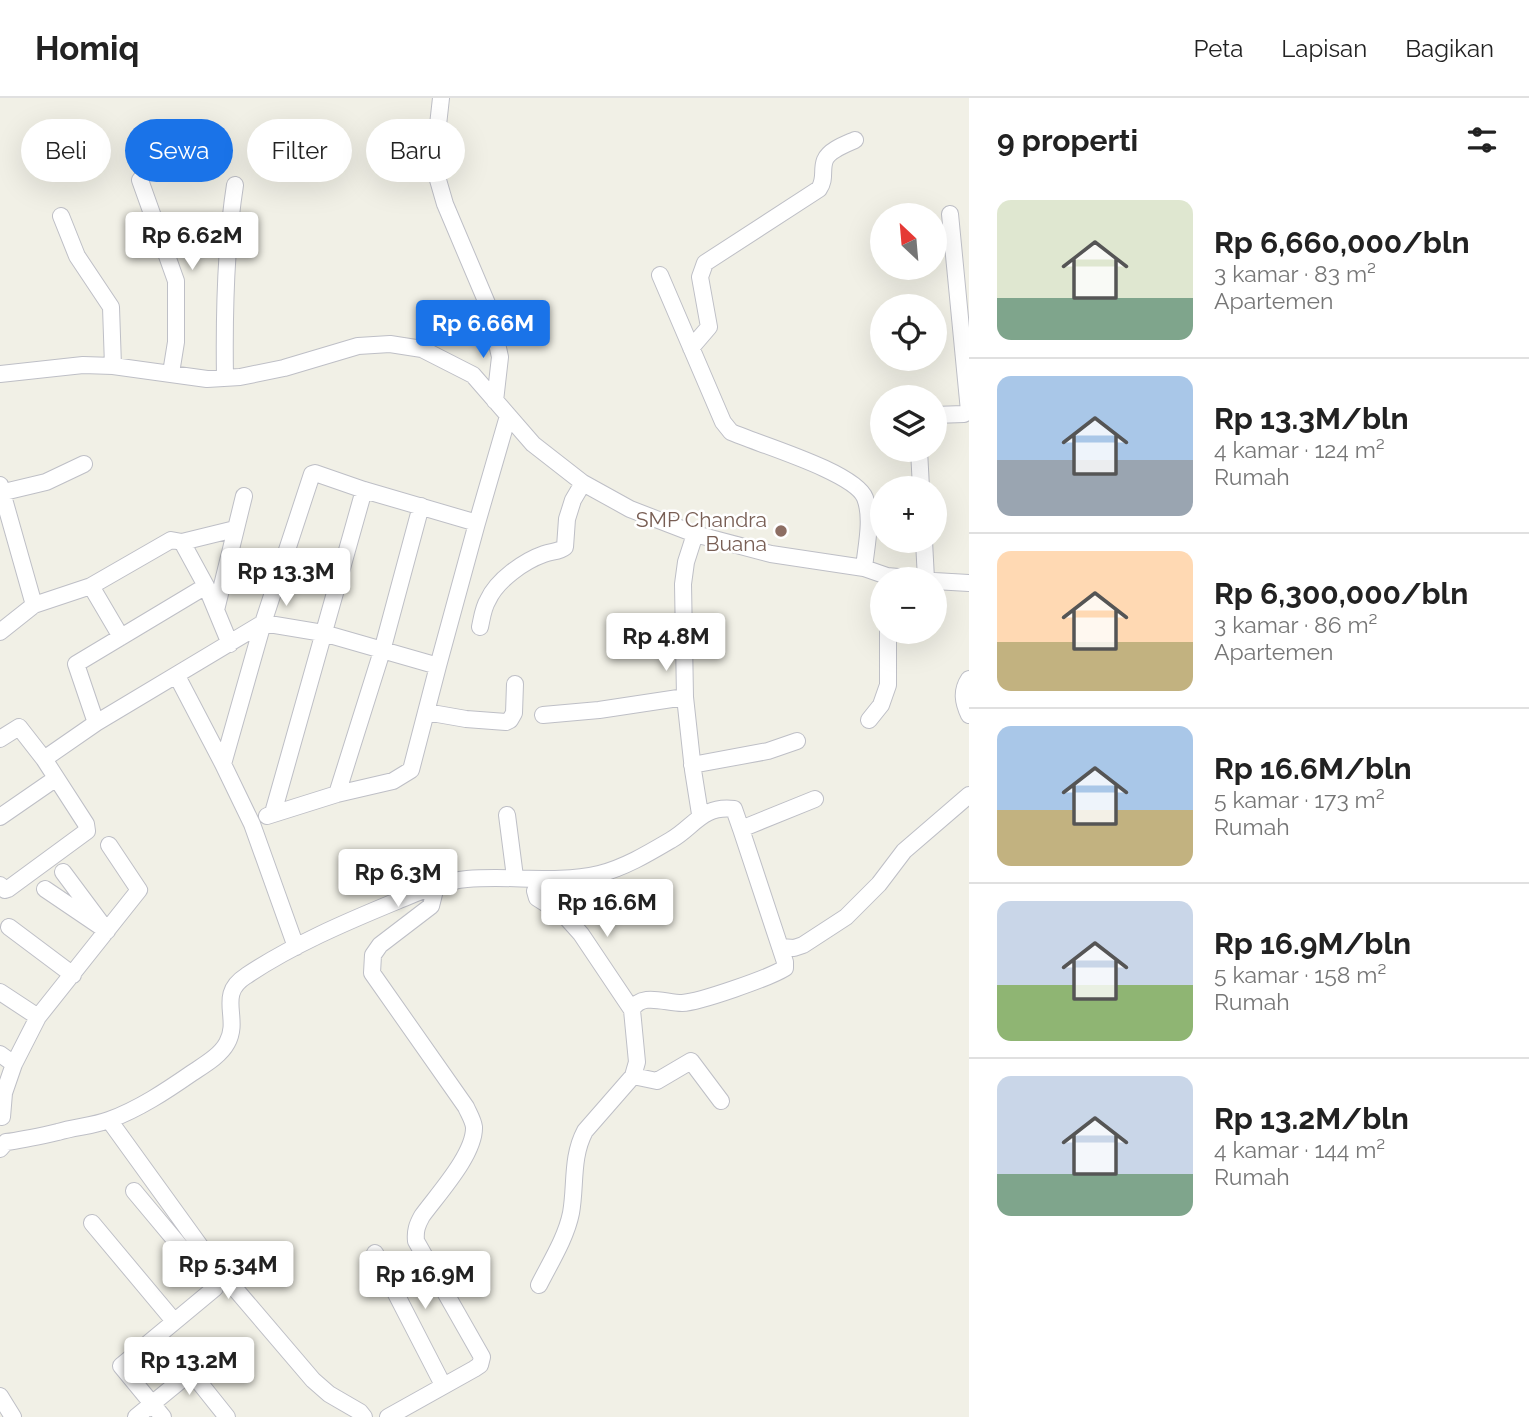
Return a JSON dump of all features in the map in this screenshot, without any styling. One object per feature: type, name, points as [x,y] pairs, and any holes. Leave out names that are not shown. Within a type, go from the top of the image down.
[{"type":"street","points":[[441,98],[435,152],[436,173],[445,204],[489,308],[500,357],[495,401]]},
{"type":"street","points":[[691,348],[709,327],[700,277],[705,263],[819,189],[824,182],[824,162],[827,157],[855,139]]},
{"type":"street","points":[[142,182],[176,281],[176,342],[171,373]]},
{"type":"street","points":[[225,378],[229,223],[234,185]]},
{"type":"street","points":[[947,415],[964,414],[969,411],[950,214]]},
{"type":"street","points":[[61,216],[77,256],[111,307],[113,366]]},
{"type":"street","points":[[660,275],[723,422],[731,432],[829,470],[860,489],[867,506],[864,568]]},
{"type":"street","points":[[0,373],[83,365],[113,366],[207,379],[225,378],[284,368],[358,346],[390,344],[422,349],[473,375],[533,444],[583,483],[630,509],[695,534],[771,554],[870,570]]},
{"type":"street","points":[[252,824],[273,813],[393,781],[411,770],[508,416]]},
{"type":"street","points":[[34,605],[0,490],[46,482],[83,464]]},
{"type":"street","points":[[223,764],[263,623],[310,476],[315,473],[477,523]]},
{"type":"street","points":[[480,627],[487,601],[500,585],[528,562],[565,547],[567,519],[573,500],[583,483]]},
{"type":"street","points":[[273,813],[364,490]]},
{"type":"street","points":[[216,610],[244,496]]},
{"type":"street","points":[[337,794],[382,651],[421,506]]},
{"type":"street","points":[[0,632],[34,605],[91,586],[171,540],[182,542],[235,529]]},
{"type":"street","points":[[695,534],[684,573],[685,697],[700,814]]},
{"type":"street","points":[[182,542],[206,586],[230,644]]},
{"type":"street","points":[[947,582],[969,583]]},
{"type":"street","points":[[91,586],[121,636]]},
{"type":"street","points":[[96,723],[76,664],[206,586]]},
{"type":"street","points":[[44,759],[96,723],[263,623],[323,634],[438,666]]},
{"type":"street","points":[[869,720],[881,705],[888,685],[888,644]]},
{"type":"street","points":[[177,676],[252,824],[296,947]]},
{"type":"street","points":[[969,679],[964,691],[969,715]]},
{"type":"street","points":[[426,712],[506,722],[514,713],[515,684]]},
{"type":"street","points":[[543,715],[685,697]]},
{"type":"street","points":[[0,739],[19,727],[44,759],[86,824],[87,831],[8,889],[0,886]]},
{"type":"street","points":[[692,765],[768,751],[797,741]]},
{"type":"street","points":[[0,817],[55,779]]},
{"type":"street","points":[[780,947],[794,948],[803,945],[846,917],[879,884],[904,851],[969,795]]},
{"type":"street","points":[[741,829],[816,799]]},
{"type":"street","points":[[109,845],[139,890],[38,1017],[4,1093],[1,1117],[3,1145],[109,1120],[158,1096],[213,1059],[227,1044],[230,1035],[230,994],[234,985],[296,947],[368,913],[436,886],[464,879],[541,879],[600,873],[641,857],[674,839],[700,814],[734,808],[785,968],[706,998],[683,1003],[642,1000],[635,1003],[632,1010]]},
{"type":"street","points":[[507,815],[515,877]]},
{"type":"street","points":[[63,872],[107,931]]},
{"type":"street","points":[[539,1285],[565,1233],[571,1214],[580,1141],[585,1131],[633,1076],[637,1062],[632,1010],[581,934],[564,915],[537,898],[535,891],[541,879]]},
{"type":"street","points":[[388,1417],[474,1369],[480,1365],[482,1357],[416,1241],[416,1227],[469,1151],[473,1121],[466,1107],[372,973],[373,955],[380,945],[431,906],[436,886]]},
{"type":"street","points":[[45,889],[107,931]]},
{"type":"street","points":[[9,927],[73,975]]},
{"type":"street","points":[[0,992],[38,1017]]},
{"type":"street","points":[[0,1054],[15,1064]]},
{"type":"street","points":[[633,1076],[657,1081],[691,1061],[721,1101]]},
{"type":"street","points":[[109,1120],[208,1257],[313,1380],[364,1417]]},
{"type":"street","points":[[134,1191],[215,1288],[121,1366],[163,1417]]},
{"type":"street","points":[[92,1223],[174,1321]]},
{"type":"street","points":[[375,1253],[443,1385]]},
{"type":"street","points":[[136,1417],[219,1349]]},
{"type":"street","points":[[191,1372],[227,1417]]},
{"type":"street","points":[[0,1396],[13,1417]]},
{"type":"place","name":"SMP Chandra Buana","points":[[781,531]]}]
